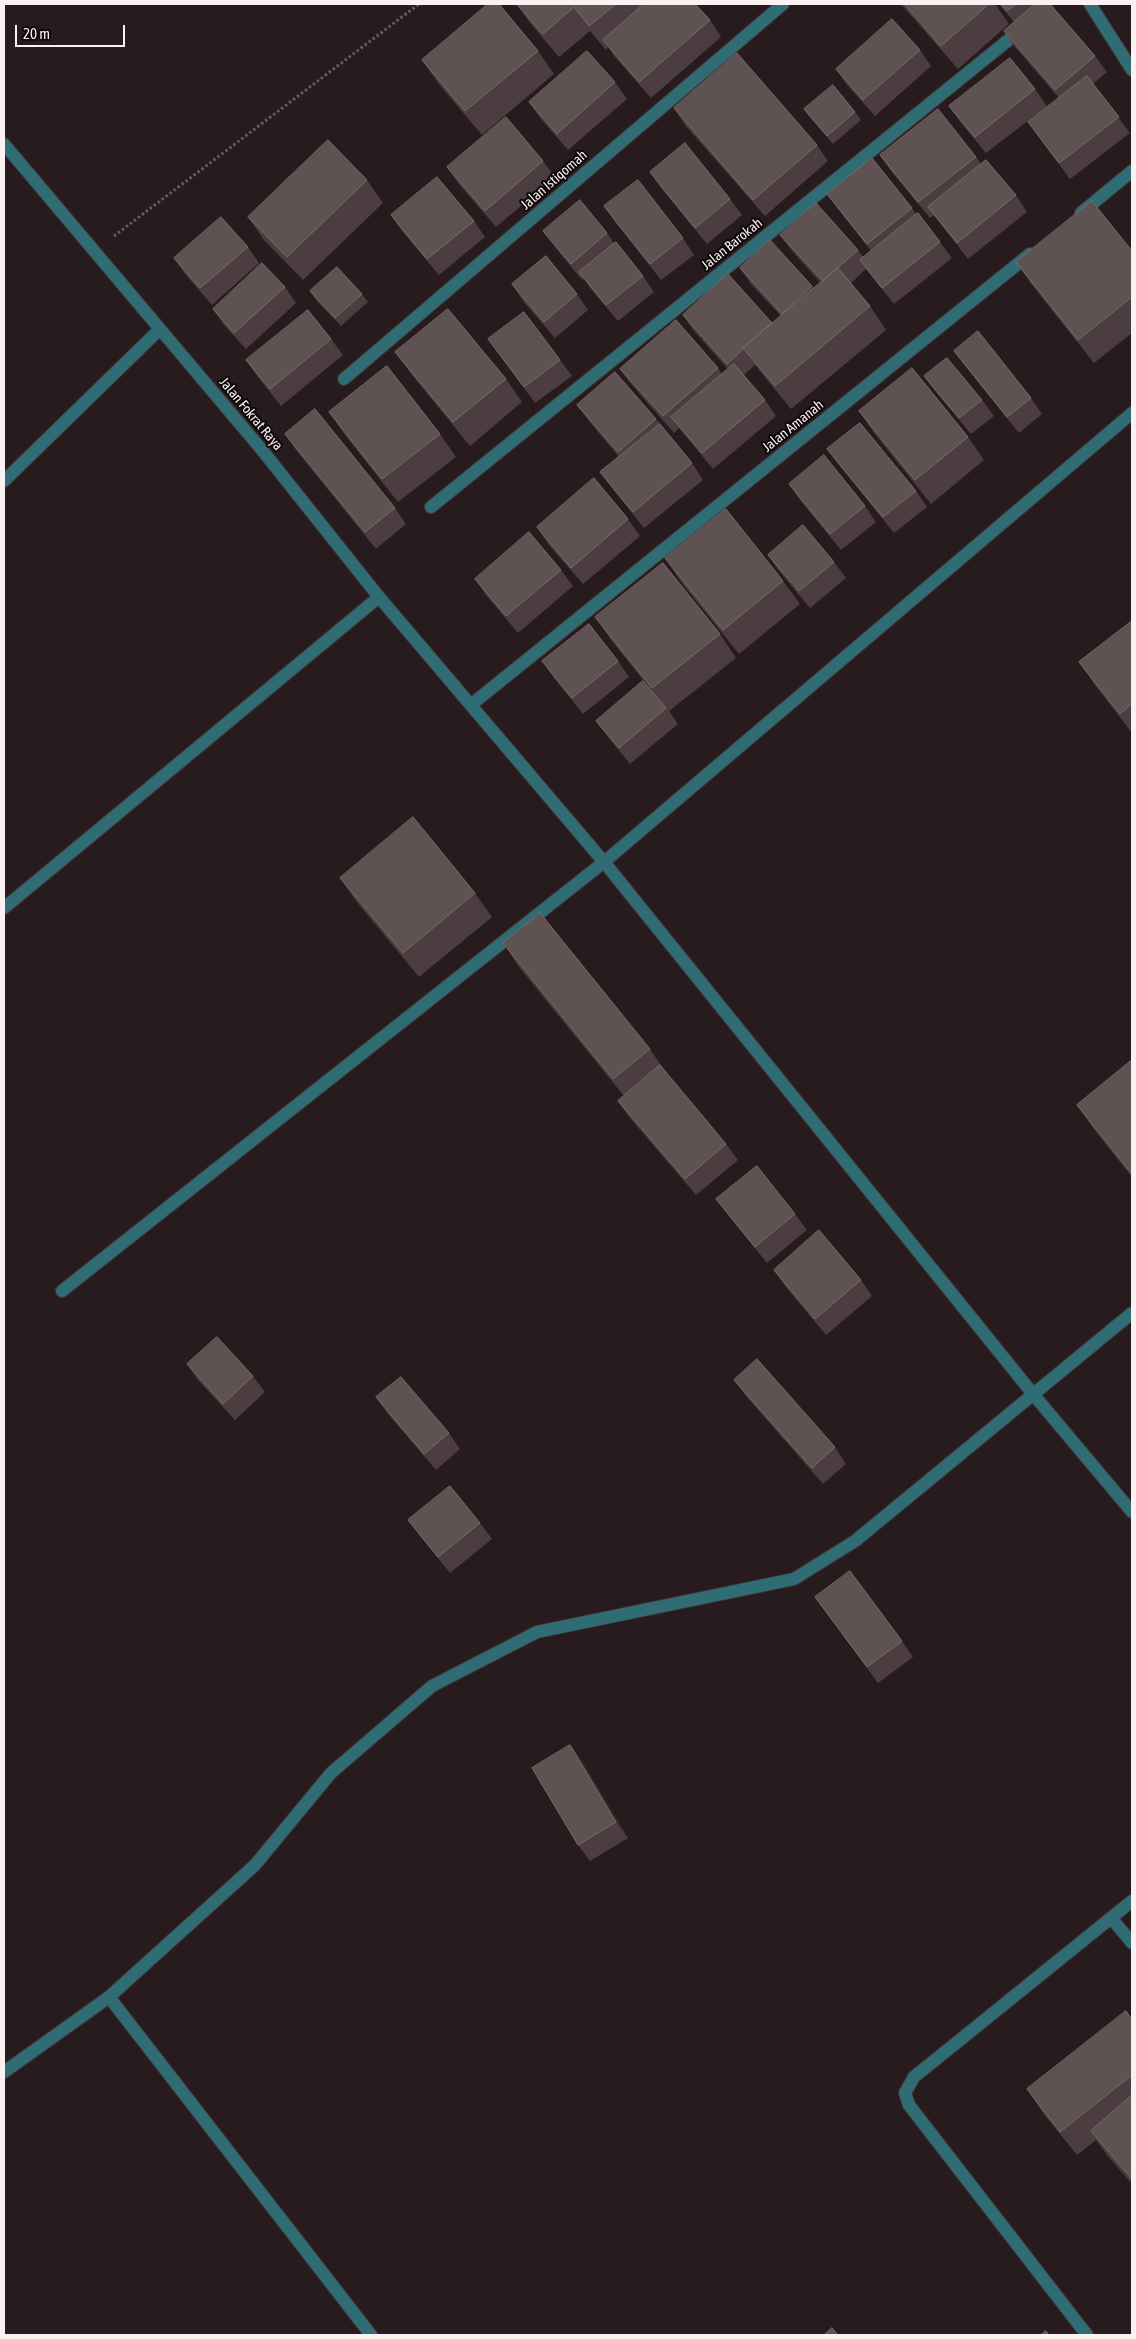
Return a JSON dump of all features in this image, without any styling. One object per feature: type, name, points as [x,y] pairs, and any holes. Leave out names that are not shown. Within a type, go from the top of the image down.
[{"type":"street","name":"Jalan Istiqomah","points":[[344,379],[783,4]]},
{"type":"street","points":[[1090,4],[1132,70]]},
{"type":"street","name":"Jalan Barokah","points":[[431,507],[1029,23]]},
{"type":"street","name":"Jalan Fokrat Raya","points":[[4,144],[93,252],[262,450],[379,597],[472,704],[604,862],[1033,1394],[1132,1512]]},
{"type":"street","points":[[1070,221],[1132,171]]},
{"type":"street","name":"Jalan Amanah","points":[[472,704],[1039,246]]},
{"type":"street","points":[[4,481],[160,329]]},
{"type":"street","points":[[62,1291],[604,862],[1132,413]]},
{"type":"street","points":[[4,908],[379,597]]},
{"type":"street","points":[[4,2072],[109,1997],[255,1865],[331,1773],[432,1686],[537,1632],[794,1579],[855,1541],[1132,1313]]},
{"type":"street","points":[[1087,2335],[909,2105],[906,2093],[914,2077],[1132,1901]]},
{"type":"street","points":[[1112,1919],[1132,1943]]},
{"type":"street","points":[[109,1997],[371,2335]]},
{"type":"path","points":[[93,252],[419,4]]},
{"type":"building","points":[[488,4],[499,4],[538,51],[465,111],[422,60]]},
{"type":"building","points":[[517,4],[616,4],[589,26],[574,7],[543,34]]},
{"type":"building","points":[[644,4],[695,4],[710,20],[639,82],[603,40]]},
{"type":"building","points":[[905,4],[989,4],[941,46]]},
{"type":"building","points":[[1001,4],[1016,4],[1007,11]]},
{"type":"building","points":[[1035,4],[1050,4],[1095,56],[1055,90],[1004,31]]},
{"type":"building","points":[[892,19],[920,50],[863,100],[836,69]]},
{"type":"building","points":[[587,51],[615,82],[557,134],[529,102]]},
{"type":"building","points":[[737,53],[817,145],[753,200],[674,108]]},
{"type":"building","points":[[1010,58],[1035,89],[975,137],[949,106]]},
{"type":"building","points":[[1087,76],[1119,117],[1059,163],[1028,122]]},
{"type":"building","points":[[833,85],[855,112],[827,136],[804,109]]},
{"type":"building","points":[[938,109],[976,157],[918,202],[880,155]]},
{"type":"building","points":[[506,117],[543,161],[485,211],[447,167]]},
{"type":"building","points":[[328,140],[367,180],[287,257],[248,217]]},
{"type":"building","points":[[685,143],[730,199],[695,228],[650,172]]},
{"type":"building","points":[[872,158],[912,208],[867,244],[827,194]]},
{"type":"building","points":[[986,160],[1016,195],[957,243],[928,207]]},
{"type":"building","points":[[437,177],[474,221],[427,259],[391,215]]},
{"type":"building","points":[[638,180],[683,238],[650,264],[604,206]]},
{"type":"building","points":[[580,200],[607,233],[571,264],[543,231]]},
{"type":"building","points":[[1092,201],[1132,251],[1132,297],[1078,340],[1016,262]]},
{"type":"building","points":[[816,203],[858,250],[823,281],[780,235]]},
{"type":"building","points":[[918,213],[940,242],[882,288],[860,260]]},
{"type":"building","points":[[221,217],[248,247],[200,288],[174,258]]},
{"type":"building","points":[[770,240],[812,286],[782,314],[740,268]]},
{"type":"building","points":[[616,242],[643,276],[606,305],[579,272]]},
{"type":"building","points":[[546,256],[577,294],[544,322],[512,284]]},
{"type":"building","points":[[262,263],[285,287],[234,333],[213,309]]},
{"type":"building","points":[[337,267],[362,294],[335,318],[310,291]]},
{"type":"building","points":[[838,268],[870,306],[775,386],[743,348]]},
{"type":"building","points":[[728,274],[772,323],[727,364],[683,315]]},
{"type":"building","points":[[448,309],[506,379],[453,422],[395,352]]},
{"type":"building","points":[[308,310],[331,339],[270,389],[246,360]]},
{"type":"building","points":[[524,312],[560,360],[524,387],[488,339]]},
{"type":"building","points":[[676,320],[718,368],[663,416],[620,369]]},
{"type":"building","points":[[978,331],[1031,398],[1007,417],[954,351]]},
{"type":"building","points":[[947,358],[982,400],[959,418],[924,376]]},
{"type":"building","points":[[734,364],[765,400],[702,453],[671,417]]},
{"type":"building","points":[[387,366],[440,434],[382,479],[329,412]]},
{"type":"building","points":[[912,368],[968,437],[915,480],[859,411]]},
{"type":"building","points":[[615,372],[656,419],[618,452],[577,405]]},
{"type":"building","points":[[315,409],[395,508],[365,532],[285,434]]},
{"type":"building","points":[[860,423],[916,491],[883,517],[827,449]]},
{"type":"building","points":[[660,424],[692,463],[633,512],[600,472]]},
{"type":"building","points":[[824,455],[865,506],[830,534],[789,484]]},
{"type":"building","points":[[594,478],[628,519],[571,568],[537,527]]},
{"type":"building","points":[[726,509],[783,581],[723,630],[665,558]]},
{"type":"building","points":[[803,525],[834,562],[799,591],[768,555]]},
{"type":"building","points":[[529,532],[561,570],[506,616],[475,579]]},
{"type":"building","points":[[663,563],[720,634],[652,688],[595,617]]},
{"type":"building","points":[[1132,621],[1132,704],[1120,714],[1079,662]]},
{"type":"building","points":[[589,624],[618,661],[572,698],[542,661]]},
{"type":"building","points":[[643,681],[666,708],[619,748],[596,721]]},
{"type":"building","points":[[413,817],[475,893],[403,953],[340,878]]},
{"type":"building","points":[[540,913],[650,1049],[613,1079],[503,943]]},
{"type":"building","points":[[1132,1060],[1132,1174],[1077,1105]]},
{"type":"building","points":[[660,1065],[726,1144],[685,1179],[618,1101]]},
{"type":"building","points":[[757,1166],[795,1214],[755,1247],[716,1199]]},
{"type":"building","points":[[819,1230],[861,1280],[815,1319],[774,1270]]},
{"type":"building","points":[[217,1337],[253,1376],[223,1404],[187,1364]]},
{"type":"building","points":[[757,1359],[835,1447],[812,1468],[734,1380]]},
{"type":"building","points":[[401,1377],[449,1433],[424,1454],[376,1397]]},
{"type":"building","points":[[450,1486],[480,1523],[438,1557],[408,1520]]},
{"type":"building","points":[[850,1571],[902,1641],[867,1667],[815,1597]]},
{"type":"building","points":[[570,1745],[616,1822],[578,1845],[532,1768]]},
{"type":"building","points":[[1126,2011],[1132,2020],[1132,2075],[1060,2132],[1027,2089]]},
{"type":"building","points":[[1132,2095],[1132,2176],[1131,2178],[1091,2131]]},
{"type":"building","points":[[832,2328],[838,2335],[824,2335]]},
{"type":"building","points":[[1046,2331],[1049,2335],[1041,2335]]}]
